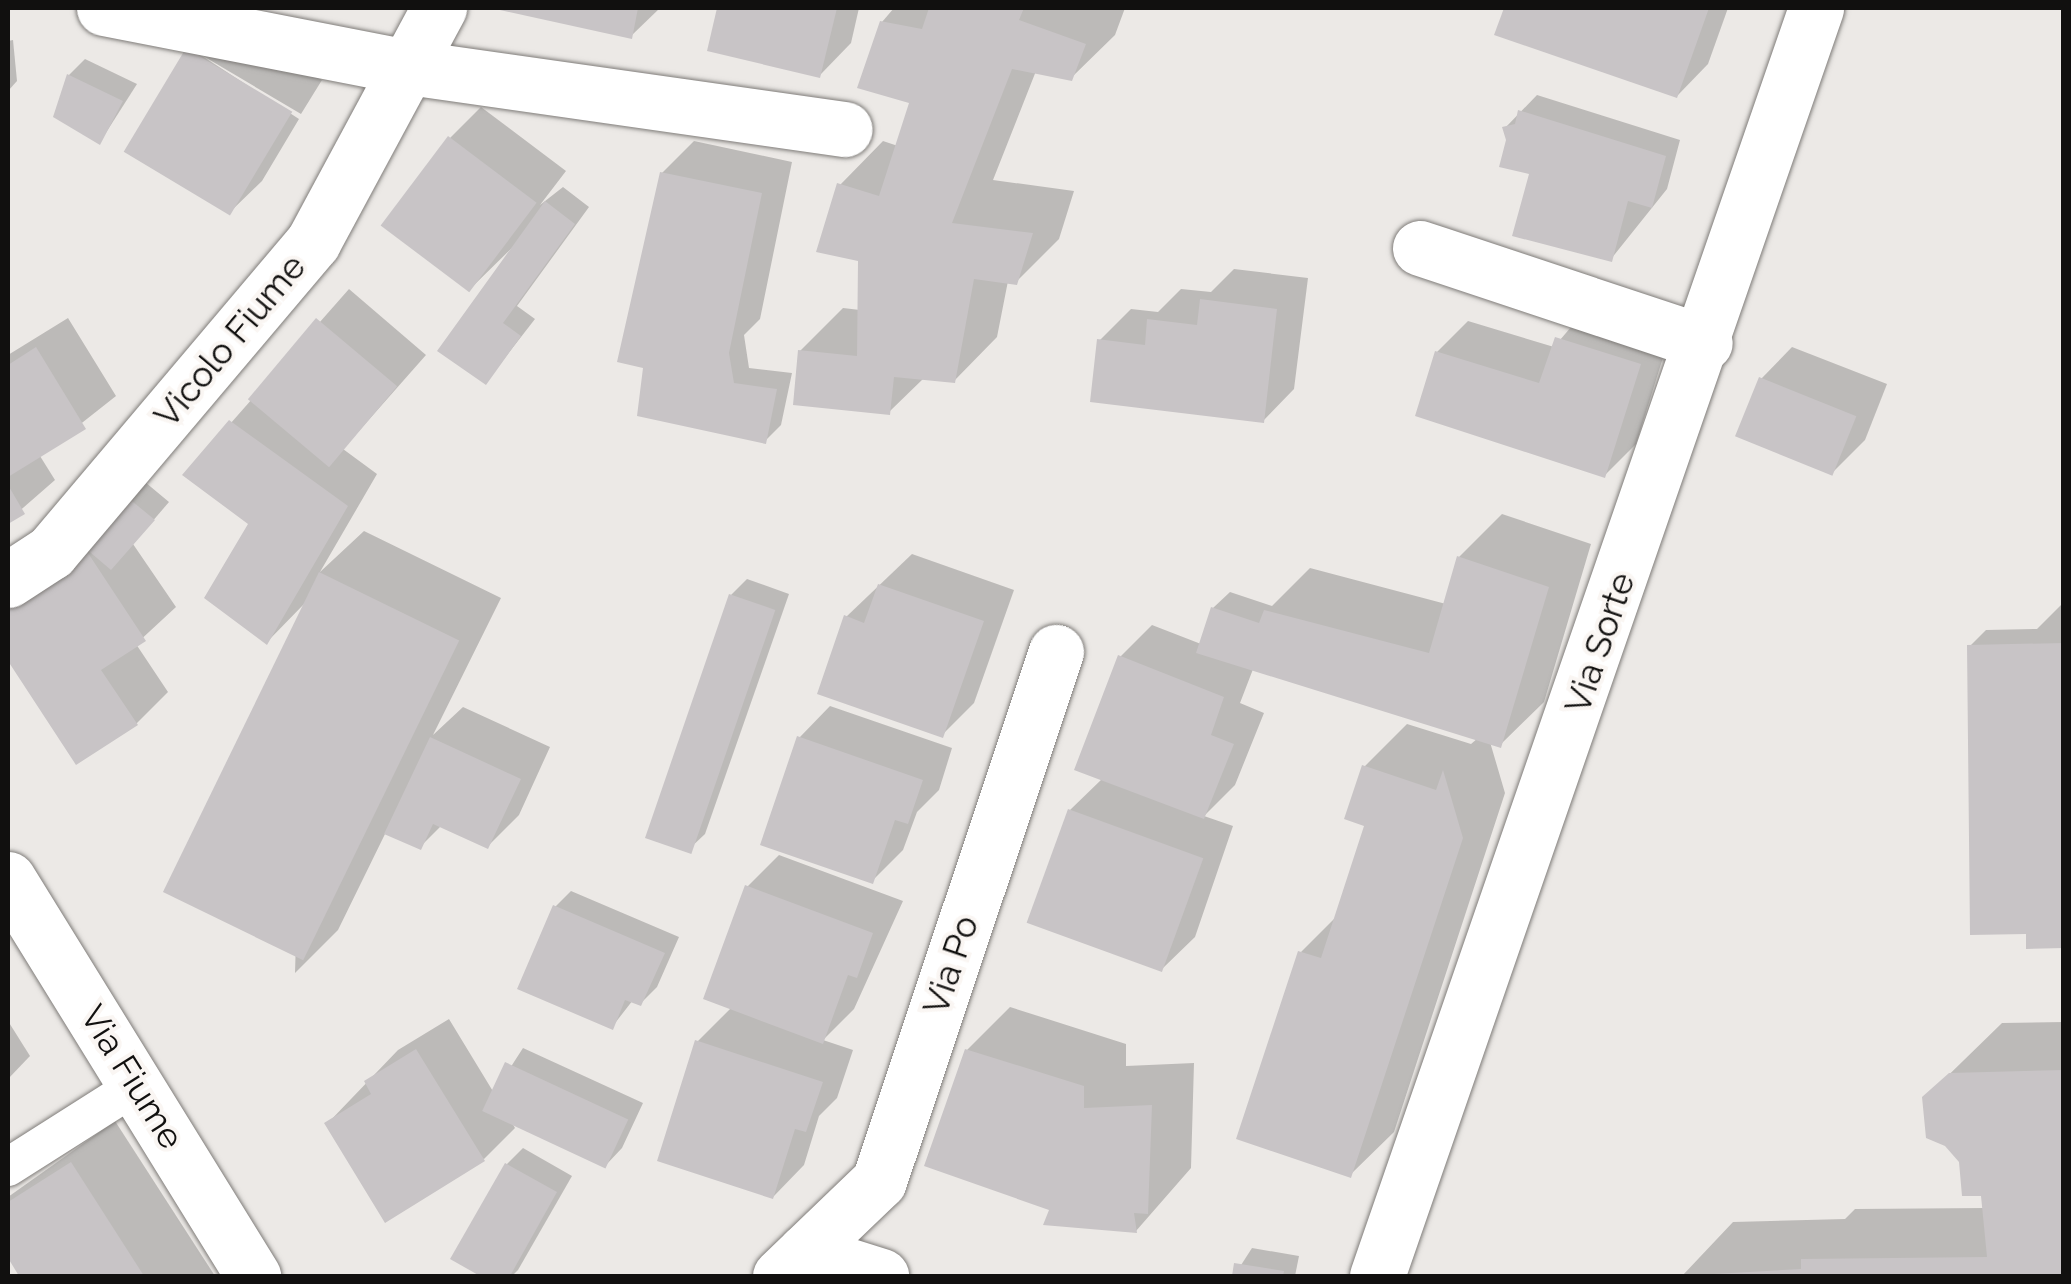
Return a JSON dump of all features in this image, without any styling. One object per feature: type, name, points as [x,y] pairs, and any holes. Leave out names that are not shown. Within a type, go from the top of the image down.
[{"type":"street","points":[[104,8],[408,67],[845,128]]},
{"type":"street","name":"Vicolo Fiume","points":[[8,580],[51,552],[313,242],[439,8]]},
{"type":"street","name":"Via Sorte","points":[[1377,1276],[1705,343],[1816,8]]},
{"type":"street","points":[[1420,248],[1705,343]]},
{"type":"street","name":"Via Po","points":[[792,1264],[879,1181],[1056,652]]},
{"type":"street","name":"Via Fiume","points":[[8,879],[253,1276]]},
{"type":"street","name":"Via Po","points":[[792,1264],[881,1276]]},
{"type":"lane","points":[[8,1167],[137,1085]]},
{"type":"building","points":[[491,8],[638,8],[632,39]]},
{"type":"building","points":[[717,8],[837,8],[820,78],[707,51]]},
{"type":"building","points":[[929,8],[1024,8],[1019,20],[1086,44],[1072,81],[1012,69],[952,223],[1033,233],[1017,285],[974,279],[955,383],[894,377],[890,415],[793,405],[798,350],[857,356],[858,261],[816,252],[837,183],[879,196],[909,103],[857,88],[880,21],[922,29]]},
{"type":"building","points":[[1504,8],[1709,8],[1677,98],[1494,35]]},
{"type":"building","points":[[186,48],[292,112],[230,216],[124,152]]},
{"type":"building","points":[[67,74],[123,101],[100,145],[53,117]]},
{"type":"building","points":[[1518,110],[1666,156],[1652,208],[1628,201],[1612,262],[1512,236],[1529,174],[1499,167],[1506,140],[1502,127],[1515,124]]},
{"type":"building","points":[[448,136],[537,203],[469,292],[381,225]]},
{"type":"building","points":[[660,172],[762,193],[729,353],[734,383],[777,389],[766,444],[637,416],[643,368],[617,362]]},
{"type":"building","points":[[545,201],[575,224],[503,323],[521,336],[486,385],[437,351]]},
{"type":"building","points":[[1200,299],[1277,309],[1264,423],[1090,402],[1097,339],[1145,345],[1147,319],[1197,325]]},
{"type":"building","points":[[316,318],[397,386],[329,467],[248,399]]},
{"type":"building","points":[[1555,337],[1641,364],[1605,478],[1415,416],[1435,351],[1539,383]]},
{"type":"building","points":[[36,347],[86,429],[8,477],[8,365]]},
{"type":"building","points":[[1759,377],[1856,416],[1832,476],[1735,436]]},
{"type":"building","points":[[229,420],[348,506],[267,645],[204,598],[248,524],[182,475]]},
{"type":"building","points":[[8,485],[25,514],[8,524]]},
{"type":"building","points":[[127,497],[155,520],[111,570],[84,547],[146,641],[101,670],[138,725],[76,765],[8,661],[8,598]]},
{"type":"building","points":[[1457,556],[1549,587],[1501,748],[1196,653],[1211,607],[1259,623],[1264,610],[1429,653]]},
{"type":"building","points":[[319,572],[459,640],[303,960],[163,892]]},
{"type":"building","points":[[878,584],[984,621],[943,738],[817,694],[844,615],[864,623]]},
{"type":"building","points":[[729,594],[775,610],[691,854],[645,838]]},
{"type":"building","points":[[2064,643],[2064,948],[2026,949],[2026,934],[1970,935],[1967,645]]},
{"type":"building","points":[[1118,655],[1224,697],[1211,735],[1234,744],[1204,819],[1074,770]]},
{"type":"building","points":[[797,736],[923,780],[908,824],[895,820],[873,884],[760,845]]},
{"type":"building","points":[[430,737],[521,779],[488,849],[433,824],[421,850],[384,834]]},
{"type":"building","points":[[1362,765],[1436,790],[1443,770],[1463,838],[1351,1178],[1236,1139],[1298,951],[1321,958],[1364,826],[1344,819]]},
{"type":"building","points":[[1068,809],[1203,858],[1162,972],[1027,923]]},
{"type":"building","points":[[745,885],[873,933],[857,978],[848,975],[823,1044],[703,999]]},
{"type":"building","points":[[553,905],[665,953],[641,1006],[625,1000],[613,1030],[517,989]]},
{"type":"building","points":[[695,1040],[823,1082],[806,1132],[795,1129],[773,1199],[657,1161]]},
{"type":"building","points":[[416,1049],[485,1161],[385,1223],[324,1123],[371,1094],[364,1081]]},
{"type":"building","points":[[965,1049],[1084,1086],[1084,1108],[1152,1105],[1148,1214],[1134,1213],[1137,1233],[1043,1225],[1049,1210],[924,1166]]},
{"type":"building","points":[[505,1062],[628,1119],[605,1168],[482,1111]]},
{"type":"building","points":[[2064,1070],[2064,1276],[1679,1276],[1801,1269],[1801,1259],[1987,1257],[1981,1196],[1962,1196],[1959,1162],[1945,1146],[1926,1138],[1922,1097],[1949,1073]]},
{"type":"building","points":[[71,1162],[144,1276],[19,1276],[8,1258],[8,1202]]},
{"type":"building","points":[[505,1163],[557,1192],[510,1276],[480,1276],[450,1259]]},
{"type":"building","points":[[1234,1263],[1284,1271],[1283,1276],[1232,1276]]}]
